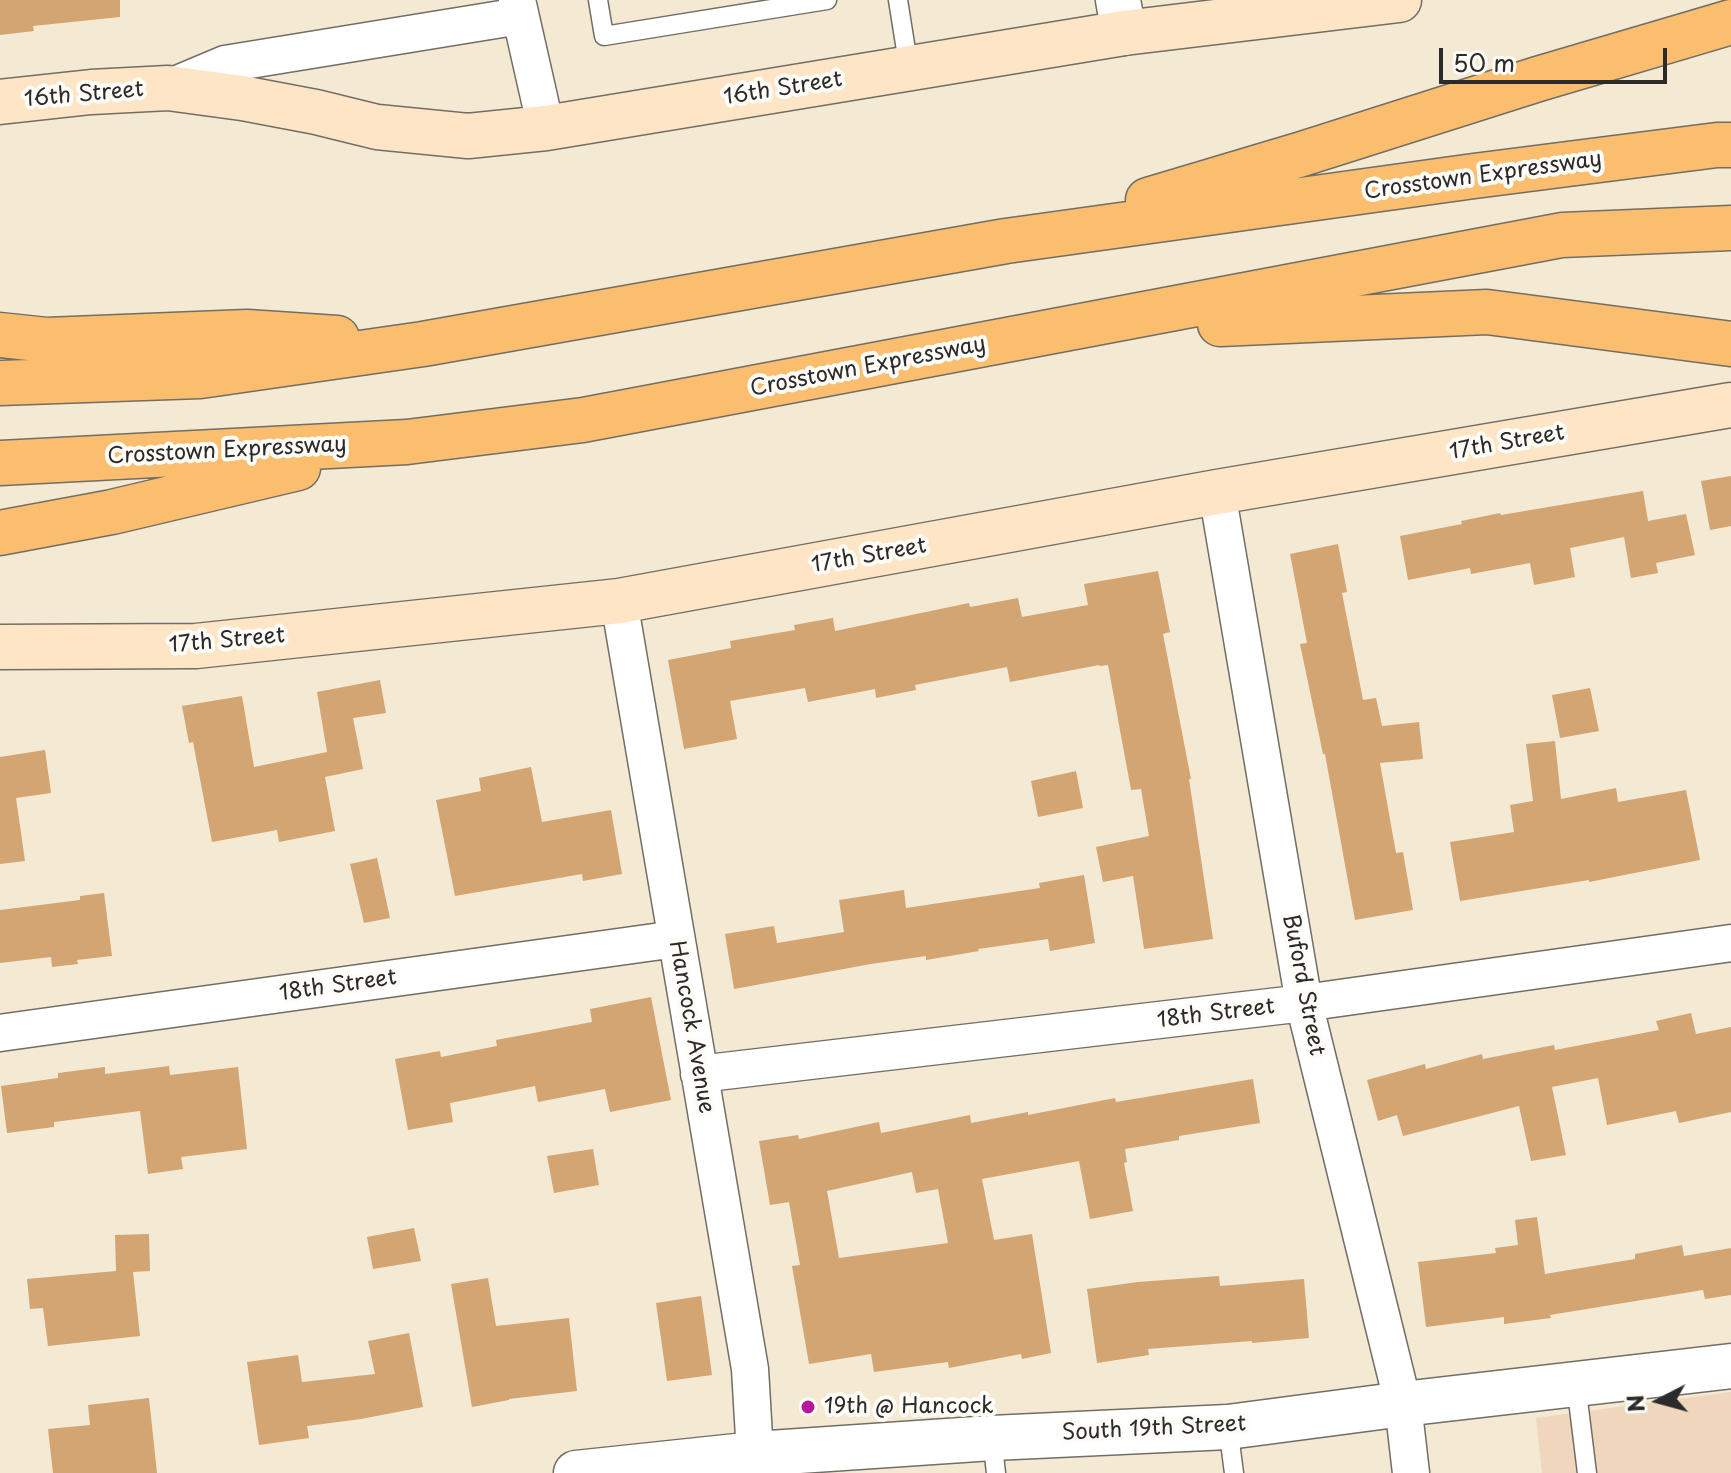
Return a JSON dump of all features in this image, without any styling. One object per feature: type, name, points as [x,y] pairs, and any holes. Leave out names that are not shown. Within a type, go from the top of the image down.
[{"type":"highway","points":[[1006,241],[1731,22]]},
{"type":"highway","name":"Crosstown Expressway","points":[[0,383],[200,376],[423,344],[1006,241],[1474,176],[1731,145]]},
{"type":"highway","name":"Crosstown Expressway","points":[[0,463],[407,442],[583,420],[1562,235],[1731,228]]},
{"type":"highway","points":[[1065,330],[1487,312],[1731,344]]},
{"type":"highway","points":[[0,335],[47,340],[247,332],[423,344]]},
{"type":"highway","points":[[0,533],[112,512],[407,442]]},
{"type":"main road","name":"16th Street","points":[[0,102],[91,92],[168,88],[242,98],[377,127],[468,136],[546,128],[909,69],[1121,17],[1399,0]]},
{"type":"main road","name":"17th Street","points":[[0,647],[196,646],[619,601],[1217,492],[1731,405]]},
{"type":"street","name":"16th Street","points":[[168,88],[225,64],[519,8]]},
{"type":"street","points":[[519,8],[546,128]]},
{"type":"street","name":"Buford Street","points":[[1217,492],[1304,1003],[1403,1404],[1411,1473]]},
{"type":"street","name":"Hancock Avenue","points":[[619,601],[750,1369],[756,1463]]},
{"type":"street","name":"18th Street","points":[[0,1033],[676,939]]},
{"type":"street","name":"18th Street","points":[[699,1074],[1304,1003],[1731,943]]},
{"type":"street","name":"South 19th Street","points":[[576,1473],[994,1455],[1731,1366]]},
{"type":"lane","points":[[598,0],[604,36],[827,0]]},
{"type":"lane","points":[[898,0],[909,69]]},
{"type":"lane","points":[[1576,1384],[1587,1473]]},
{"type":"lane","points":[[1228,1427],[1234,1473]]},
{"type":"shaded area","points":[[1731,1392],[1731,1473],[1542,1473],[1536,1418]]},
{"type":"building","points":[[0,0],[120,0],[120,17],[33,26],[34,31],[0,35]]},
{"type":"building","points":[[1731,476],[1731,526],[1710,530],[1701,481]]},
{"type":"building","points":[[1643,491],[1648,521],[1686,514],[1695,555],[1656,563],[1658,573],[1631,578],[1624,537],[1570,548],[1575,577],[1534,585],[1530,563],[1471,574],[1470,568],[1408,580],[1400,536],[1500,513]]},
{"type":"building","points":[[1338,544],[1347,592],[1342,593],[1363,700],[1376,698],[1382,726],[1419,722],[1423,759],[1380,763],[1396,853],[1403,852],[1413,910],[1355,920],[1325,754],[1300,644],[1307,643],[1290,554]]},
{"type":"building","points":[[1158,571],[1170,632],[1163,634],[1191,779],[1213,939],[1144,949],[1133,876],[1103,882],[1096,847],[1149,836],[1141,789],[1131,790],[1108,665],[1010,682],[1007,667],[915,685],[916,690],[876,698],[875,689],[808,702],[805,688],[730,701],[737,739],[684,749],[668,660],[731,648],[730,641],[795,630],[794,625],[833,618],[835,631],[969,603],[970,607],[1018,598],[1022,617],[1088,605],[1084,584]]},
{"type":"building","points":[[380,680],[386,713],[353,718],[363,769],[325,777],[335,831],[279,842],[277,830],[212,842],[193,742],[189,743],[182,706],[242,696],[254,767],[327,752],[317,692]]},
{"type":"building","points":[[1590,688],[1599,731],[1560,738],[1552,695]]},
{"type":"building","points":[[1555,741],[1561,799],[1616,788],[1618,802],[1686,790],[1700,860],[1589,882],[1460,901],[1450,842],[1514,832],[1510,805],[1533,801],[1526,744]]},
{"type":"building","points":[[45,750],[51,793],[16,798],[25,861],[0,864],[0,757]]},
{"type":"building","points":[[531,767],[542,822],[611,810],[622,874],[583,881],[582,874],[455,896],[436,800],[481,791],[479,778]]},
{"type":"building","points":[[1076,771],[1083,808],[1038,817],[1031,781]]},
{"type":"building","points":[[377,858],[390,918],[364,923],[350,864]]},
{"type":"building","points":[[1084,875],[1095,943],[1050,951],[1048,939],[926,960],[926,956],[871,964],[734,989],[725,934],[774,926],[777,943],[844,932],[839,900],[904,890],[906,908],[1040,888],[1039,883]]},
{"type":"building","points":[[104,893],[112,956],[52,967],[51,957],[0,963],[0,910],[80,900],[80,896]]},
{"type":"building","points":[[651,997],[671,1100],[610,1112],[605,1089],[538,1102],[535,1086],[450,1103],[453,1122],[408,1130],[395,1059],[440,1051],[441,1057],[497,1046],[496,1040],[592,1022],[590,1009]]},
{"type":"building","points":[[1691,1013],[1696,1034],[1731,1027],[1731,1112],[1679,1123],[1676,1111],[1607,1125],[1598,1078],[1552,1087],[1566,1155],[1531,1161],[1519,1106],[1403,1136],[1397,1115],[1378,1121],[1367,1080],[1425,1064],[1426,1069],[1482,1054],[1483,1059],[1554,1045],[1555,1050],[1659,1030],[1656,1021]]},
{"type":"building","points":[[169,1066],[170,1075],[238,1067],[247,1149],[181,1157],[183,1169],[148,1174],[140,1111],[54,1122],[54,1127],[7,1133],[1,1086],[58,1078],[58,1073],[105,1067],[105,1074]]},
{"type":"building","points":[[1253,1079],[1260,1123],[1179,1136],[1179,1140],[1125,1149],[1127,1162],[1124,1163],[1133,1211],[1090,1219],[1079,1161],[982,1179],[994,1240],[1032,1234],[1051,1353],[1022,1359],[1021,1354],[949,1368],[948,1362],[874,1372],[871,1354],[809,1364],[792,1266],[800,1265],[789,1202],[770,1205],[759,1141],[798,1135],[799,1139],[879,1122],[881,1133],[970,1115],[971,1123],[1115,1098],[1116,1102]],"holes":[[[912,1172],[916,1193],[938,1189],[948,1243],[839,1258],[827,1191]]]},
{"type":"building","points":[[593,1149],[599,1185],[554,1193],[547,1156]]},
{"type":"building","points":[[1537,1217],[1545,1274],[1635,1259],[1635,1254],[1682,1245],[1684,1256],[1731,1248],[1731,1295],[1705,1299],[1703,1290],[1550,1315],[1551,1318],[1504,1324],[1504,1317],[1426,1327],[1418,1262],[1496,1253],[1495,1248],[1518,1245],[1515,1220]]},
{"type":"building","points":[[414,1228],[421,1261],[373,1269],[367,1237]]},
{"type":"building","points":[[149,1234],[150,1271],[133,1272],[140,1336],[48,1346],[43,1308],[30,1309],[27,1279],[116,1271],[115,1235]]},
{"type":"building","points":[[1219,1276],[1220,1286],[1304,1279],[1309,1338],[1148,1349],[1149,1355],[1097,1363],[1087,1289]]},
{"type":"building","points":[[488,1278],[496,1326],[569,1318],[577,1391],[472,1407],[451,1284]]},
{"type":"building","points":[[701,1296],[712,1375],[667,1381],[656,1303]]},
{"type":"building","points":[[409,1333],[423,1407],[307,1426],[309,1438],[259,1445],[247,1362],[298,1355],[302,1382],[375,1374],[368,1341]]},
{"type":"building","points":[[149,1398],[157,1473],[53,1473],[48,1429],[90,1425],[88,1405]]},
{"type":"place","name":"19th @ Hancock","points":[[808,1407]]}]
